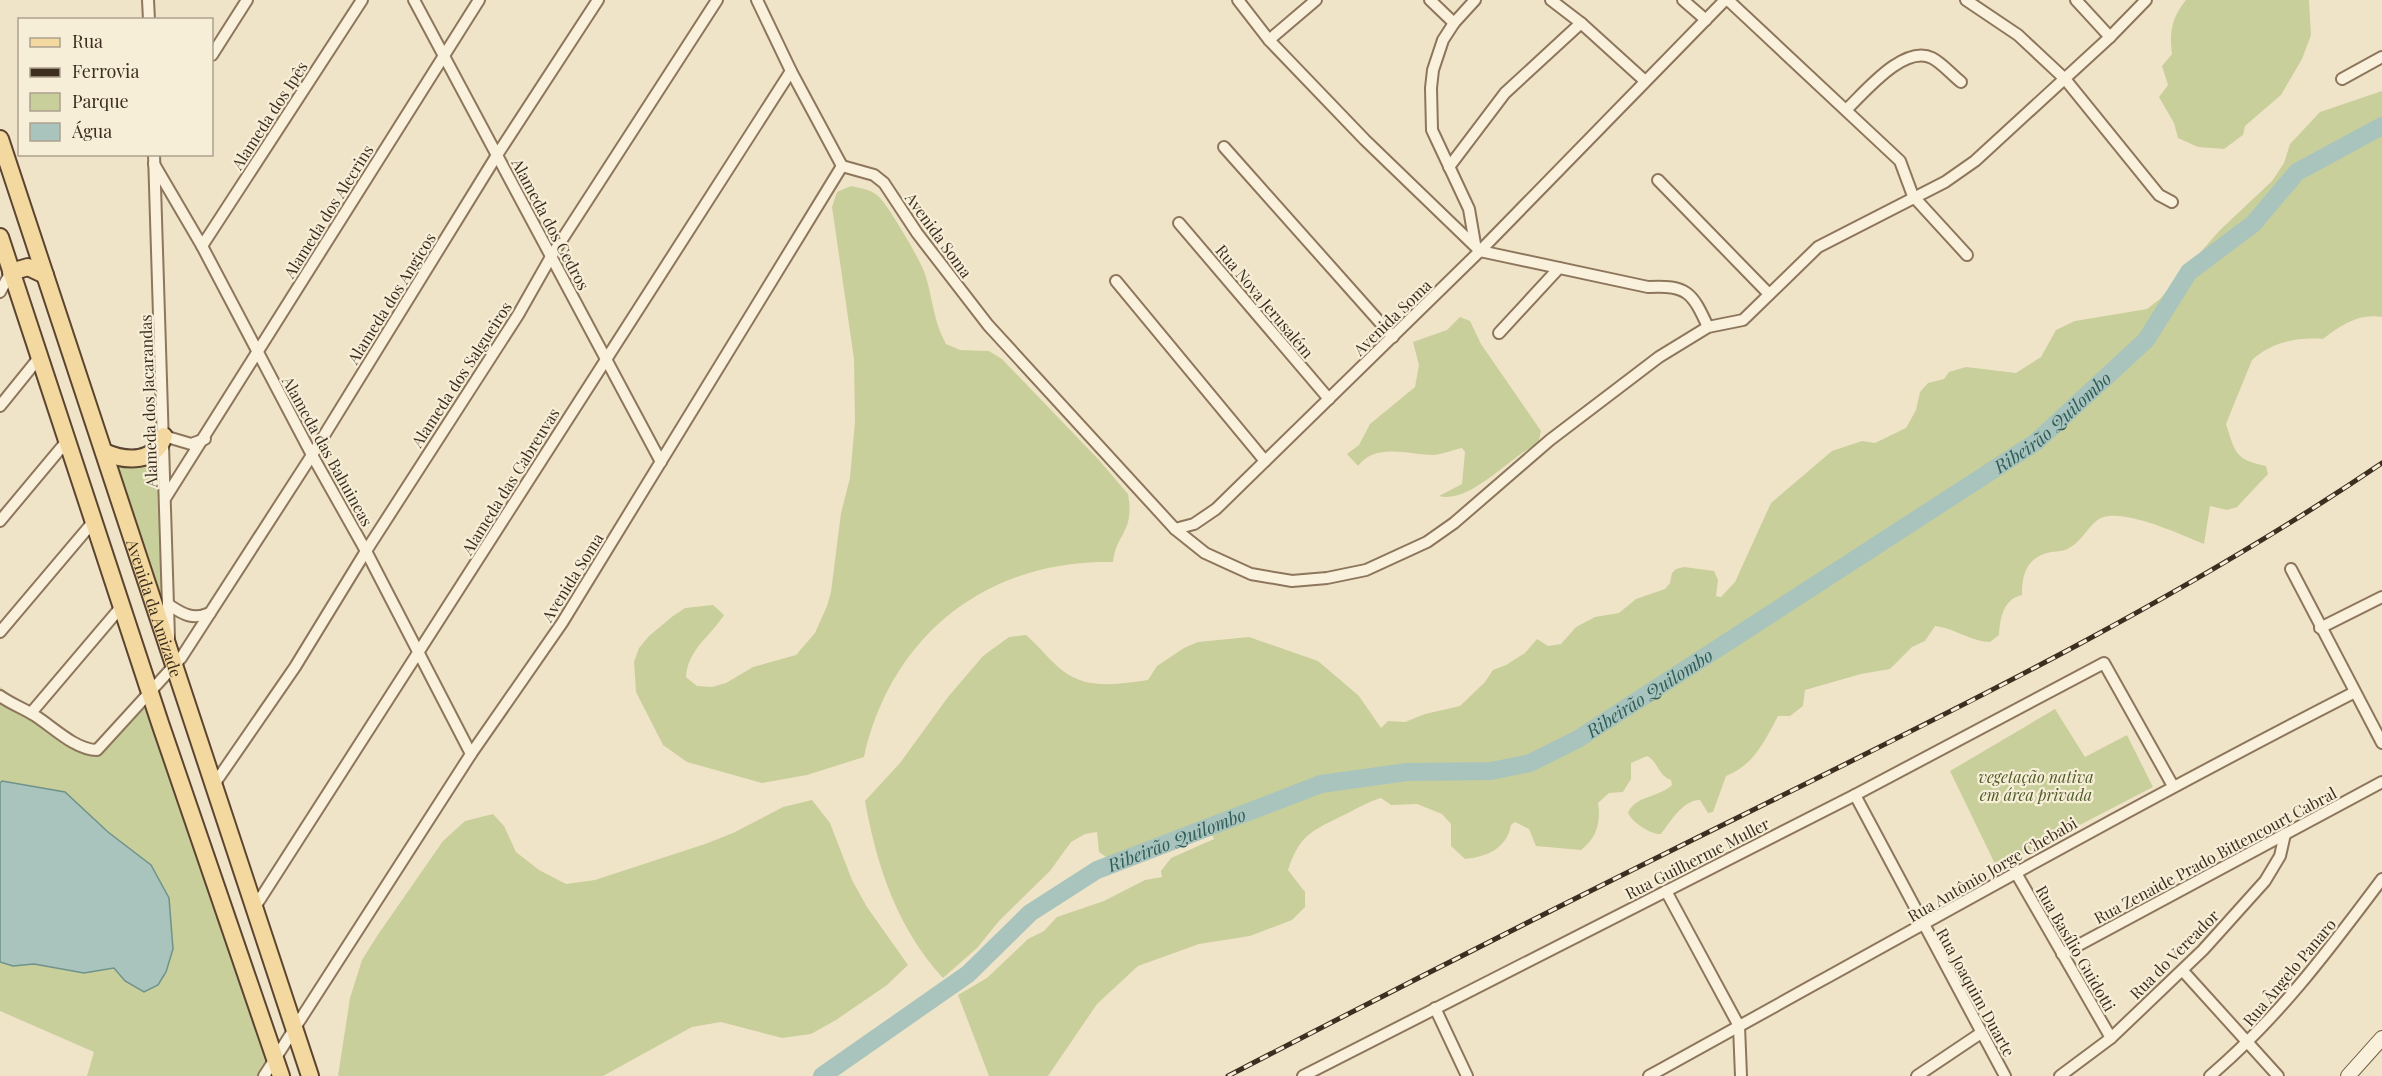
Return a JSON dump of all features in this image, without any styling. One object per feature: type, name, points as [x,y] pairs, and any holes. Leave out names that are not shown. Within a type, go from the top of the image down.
[{"type":"main road","name":"Avenida da Amizade","points":[[0,139],[174,666],[215,783],[310,1076]]},
{"type":"main road","points":[[1,241],[16,247],[31,236]]},
{"type":"main road","name":"Avenida da Amizade","points":[[1,241],[11,272],[7,291],[38,359],[281,1076]]},
{"type":"main road","points":[[11,272],[28,267],[45,275]]},
{"type":"main road","points":[[104,452],[129,458],[146,457],[160,446],[164,436]]},
{"type":"main road","points":[[2348,1076],[2382,1038]]},
{"type":"street","points":[[148,0],[149,18]]},
{"type":"street","points":[[213,53],[247,0]]},
{"type":"street","name":"Alameda dos Ipês","points":[[202,246],[362,0]]},
{"type":"street","name":"Alameda dos Cedros","points":[[414,0],[661,462]]},
{"type":"street","name":"Alameda dos Alecrins","points":[[166,497],[479,0]]},
{"type":"street","name":"Alameda dos Angicos","points":[[31,712],[80,745],[97,750],[174,666],[312,455],[497,155],[598,0]]},
{"type":"street","name":"Alameda dos Salgueiros","points":[[215,783],[295,667],[366,551],[518,315],[552,255],[717,0]]},
{"type":"street","points":[[757,0],[791,72],[842,166]]},
{"type":"street","points":[[1238,0],[1269,40],[1365,140],[1478,248],[1648,287],[1673,286],[1696,301],[1708,327]]},
{"type":"street","points":[[1269,40],[1316,0]]},
{"type":"street","points":[[1430,0],[1454,23]]},
{"type":"street","points":[[1475,0],[1454,23],[1438,53],[1431,88],[1432,130],[1436,143],[1469,209],[1478,248]]},
{"type":"street","points":[[1551,0],[1581,23],[1645,81]]},
{"type":"street","points":[[1683,0],[1706,20]]},
{"type":"street","points":[[1727,0],[1847,109],[1900,161],[1913,196],[1967,255]]},
{"type":"street","name":"Avenida Soma","points":[[264,1076],[471,754],[562,623],[842,166],[874,176],[884,183],[917,233],[988,325],[1175,529],[1194,524],[1216,509],[1393,337],[1478,248],[1727,0]]},
{"type":"street","points":[[1966,0],[2018,35],[2065,79],[2159,195],[2172,202]]},
{"type":"street","points":[[2076,0],[2110,38]]},
{"type":"street","points":[[1175,529],[1205,554],[1251,574],[1274,580],[1327,578],[1366,570],[1427,542],[1454,523],[1550,440],[1659,357],[1708,327],[1743,320],[1818,247],[1913,196],[1945,182],[1975,161],[2110,38],[2146,0]]},
{"type":"street","points":[[1449,167],[1505,93],[1581,23]]},
{"type":"street","points":[[1847,109],[1883,75],[1908,57],[1932,58],[1961,82]]},
{"type":"street","points":[[2342,79],[2382,57]]},
{"type":"street","name":"Alameda das Cabreuvas","points":[[255,907],[791,72]]},
{"type":"street","points":[[1224,147],[1393,337]]},
{"type":"street","name":"Alameda das Bahuineas","points":[[154,159],[312,455],[366,551],[471,754]]},
{"type":"street","name":"Alameda dos Jacarandas","points":[[154,159],[169,648]]},
{"type":"street","points":[[1658,180],[1769,294]]},
{"type":"street","name":"Rua Nova Jerusalém","points":[[1179,223],[1329,399]]},
{"type":"street","points":[[1499,333],[1559,268]]},
{"type":"street","points":[[1116,281],[1265,461]]},
{"type":"street","points":[[0,406],[38,359]]},
{"type":"street","points":[[164,436],[191,444],[205,438]]},
{"type":"street","points":[[0,520],[66,442]]},
{"type":"street","points":[[0,632],[93,522]]},
{"type":"street","points":[[2290,569],[2353,693],[2382,743]]},
{"type":"street","points":[[2320,628],[2382,597]]},
{"type":"street","points":[[169,605],[185,616],[201,616],[210,613]]},
{"type":"street","points":[[0,696],[14,706],[31,712],[121,607]]},
{"type":"street","name":"Rua Guilherme Muller","points":[[1303,1076],[1855,795],[2104,663],[2173,786]]},
{"type":"street","name":"Rua Antônio Jorge Chebabi","points":[[1649,1076],[2173,786],[2353,693]]},
{"type":"street","points":[[208,764],[229,763]]},
{"type":"street","name":"Rua Zenaide Prado Bittencourt Cabral","points":[[2062,954],[2382,782]]},
{"type":"street","name":"Rua Joaquim Duarte","points":[[1855,795],[2004,1076]]},
{"type":"street","name":"Rua do Vereador","points":[[2060,1076],[2110,1038],[2182,970],[2265,881],[2280,856],[2284,834]]},
{"type":"street","name":"Rua Basílio Guidotti","points":[[2016,873],[2110,1038]]},
{"type":"street","name":"Rua Ângelo Panaro","points":[[2210,1076],[2249,1044],[2316,967],[2382,879]]},
{"type":"street","points":[[1666,891],[1739,1026],[1741,1076]]},
{"type":"street","points":[[2182,970],[2278,1076]]},
{"type":"street","points":[[1435,1008],[1467,1076]]},
{"type":"street","points":[[1917,1076],[1981,1033]]},
{"type":"green space","points":[[2186,0],[2309,0],[2311,35],[2302,59],[2281,95],[2245,126],[2243,135],[2224,149],[2198,147],[2178,138],[2174,123],[2159,97],[2168,85],[2162,66],[2172,54],[2173,25],[2177,13]]},
{"type":"green space","points":[[2382,91],[2382,317],[2366,317],[2351,321],[2323,339],[2285,342],[2268,349],[2252,360],[2226,424],[2238,453],[2248,461],[2266,466],[2268,474],[2237,507],[2227,510],[2210,506],[2204,544],[2136,519],[2109,516],[2099,519],[2071,547],[2063,551],[2049,552],[2034,559],[2024,575],[2022,595],[2007,605],[2000,623],[1999,635],[1990,642],[1976,640],[1935,626],[1925,641],[1912,647],[1890,669],[1861,674],[1805,690],[1803,706],[1790,716],[1778,716],[1763,744],[1751,759],[1744,766],[1726,776],[1713,812],[1708,813],[1700,800],[1688,803],[1661,834],[1642,827],[1628,813],[1636,803],[1672,785],[1671,780],[1663,775],[1654,761],[1647,756],[1631,763],[1631,779],[1623,792],[1609,793],[1598,803],[1597,829],[1591,840],[1581,850],[1536,846],[1529,829],[1515,822],[1511,825],[1505,840],[1495,850],[1465,859],[1451,846],[1451,824],[1442,814],[1417,804],[1391,805],[1381,798],[1367,803],[1317,829],[1303,840],[1288,870],[1305,892],[1305,907],[1292,920],[1250,936],[1199,944],[1138,966],[1097,1004],[1048,1076],[989,1076],[958,995],[987,978],[1028,939],[1044,931],[1057,917],[1104,901],[1145,880],[1162,877],[1161,871],[1171,858],[1214,839],[1206,823],[1189,826],[1116,864],[1099,852],[1097,832],[1085,834],[1071,842],[1050,871],[999,921],[977,948],[943,978],[913,939],[891,896],[876,849],[865,801],[900,763],[948,697],[983,656],[1009,637],[1026,635],[1063,671],[1083,681],[1104,684],[1148,680],[1157,666],[1184,648],[1198,642],[1249,637],[1318,661],[1359,696],[1381,728],[1388,721],[1405,722],[1425,714],[1460,706],[1485,682],[1493,670],[1525,653],[1537,639],[1548,646],[1561,644],[1576,627],[1595,617],[1619,613],[1636,599],[1665,589],[1676,569],[1684,567],[1714,571],[1718,580],[1716,596],[1721,597],[1735,582],[1771,503],[1832,451],[1862,441],[1875,443],[1906,428],[1916,410],[1920,392],[1928,383],[1944,379],[1949,372],[1966,367],[2016,373],[2041,357],[2056,330],[2075,321],[2147,309],[2160,299],[2219,231],[2272,181],[2284,163],[2290,144],[2320,112]]},
{"type":"green space","points":[[851,186],[877,195],[903,232],[925,274],[936,318],[946,344],[960,350],[989,351],[1002,359],[1098,459],[1128,494],[1129,517],[1113,562],[1068,565],[1025,574],[986,590],[952,613],[922,641],[897,675],[877,713],[864,757],[807,775],[762,783],[687,762],[663,745],[636,692],[634,662],[639,648],[649,636],[685,608],[713,605],[724,615],[691,659],[686,677],[697,686],[712,687],[726,683],[753,667],[796,655],[815,633],[831,592],[841,513],[850,478],[855,421],[854,359],[832,207],[837,192]]},
{"type":"green space","points":[[1460,317],[1470,321],[1481,344],[1541,431],[1538,444],[1490,478],[1452,497],[1439,496],[1462,484],[1465,452],[1462,448],[1434,455],[1383,452],[1365,459],[1358,466],[1347,454],[1359,445],[1370,424],[1415,387],[1419,365],[1413,342],[1447,330]]},
{"type":"green space","points":[[111,459],[123,464],[139,466],[156,459],[166,609]]},
{"type":"green space","points":[[0,687],[94,755],[147,701],[272,1063],[264,1076],[87,1076],[94,1052],[0,1011]]},
{"type":"green space","name":"vegetação nativa em área privada","points":[[2055,709],[2085,757],[2127,735],[2153,787],[1997,868],[1950,771]]},
{"type":"green space","points":[[812,800],[830,823],[852,880],[867,907],[908,965],[887,985],[836,1020],[811,1034],[782,1038],[721,1022],[692,1027],[603,1076],[338,1076],[350,998],[362,960],[443,841],[465,821],[493,814],[504,826],[516,852],[539,870],[566,884],[595,880],[705,844],[733,833],[783,807]]},
{"type":"water","points":[[2,781],[65,792],[108,832],[151,865],[169,898],[173,949],[166,972],[158,985],[144,992],[125,981],[114,968],[84,973],[34,964],[13,966],[0,962],[0,783]]},
{"type":"waterway","name":"Ribeirão Quilombo","points":[[822,1076],[968,974],[1030,913],[1097,870],[1321,784],[1407,772],[1491,771],[1530,763],[1578,739],[2036,442],[2146,340],[2189,272],[2253,224],[2297,172],[2382,126]]},
{"type":"railway","points":[[1228,1076],[2078,645],[2232,558],[2308,512],[2382,463]]}]
